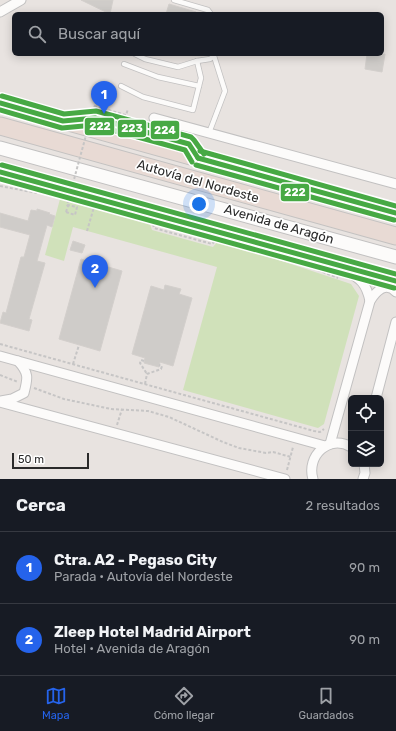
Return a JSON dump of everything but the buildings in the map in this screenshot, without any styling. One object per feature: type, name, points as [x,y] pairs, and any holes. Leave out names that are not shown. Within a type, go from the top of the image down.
[{"type":"highway","name":"Autovía del Nordeste","points":[[0,103],[396,213]]},
{"type":"highway","name":"Autovía del Nordeste","points":[[0,126],[396,236]]},
{"type":"highway","points":[[259,175],[396,205]]},
{"type":"street","points":[[0,12],[21,0]]},
{"type":"street","points":[[154,118],[396,184]]},
{"type":"street","name":"Avenida de Aragón","points":[[0,148],[396,257]]},
{"type":"street","points":[[0,172],[396,281]]},
{"type":"street","points":[[336,264],[361,280],[370,301]]},
{"type":"street","points":[[313,479],[311,474],[311,466],[319,451],[327,445],[370,301],[376,292],[381,288],[389,288],[396,292]]},
{"type":"street","points":[[377,395],[396,322]]},
{"type":"street","points":[[0,356],[327,445],[339,443],[348,445]]},
{"type":"street","points":[[0,401],[12,399],[24,393],[27,380],[25,369],[18,361]]},
{"type":"street","points":[[0,401],[285,476]]},
{"type":"street","points":[[363,479],[365,474],[364,467]]},
{"type":"lane","points":[[174,0],[208,10],[210,12]]},
{"type":"lane","points":[[139,56],[145,59],[178,67],[197,61],[210,59],[213,56]]},
{"type":"lane","points":[[209,133],[225,91],[214,56]]},
{"type":"lane","points":[[121,86],[143,97],[192,110],[201,78],[197,61]]},
{"type":"lane","points":[[124,64],[158,76],[199,86]]},
{"type":"path","points":[[70,200],[66,212],[75,215],[78,207],[67,205],[94,106],[126,115],[128,109]]},
{"type":"path","points":[[0,186],[39,194]]},
{"type":"path","points":[[62,198],[76,201]]},
{"type":"path","points":[[87,231],[94,206],[88,204]]},
{"type":"path","points":[[152,222],[154,228],[212,244],[217,239]]},
{"type":"path","points":[[311,268],[340,278]]},
{"type":"path","points":[[0,344],[314,431],[320,432],[324,428]]},
{"type":"path","points":[[73,364],[79,345]]},
{"type":"path","points":[[144,361],[141,360],[140,363],[147,374],[145,384]]},
{"type":"path","points":[[147,374],[161,369],[162,366],[159,365]]},
{"type":"path","points":[[0,375],[18,382]]},
{"type":"path","points":[[30,386],[64,399],[111,409],[148,411],[169,417],[239,448],[266,453],[273,452],[291,457]]},
{"type":"path","points":[[117,427],[122,409]]},
{"type":"path","points":[[285,476],[294,444]]},
{"type":"green space","points":[[60,199],[150,224],[152,230],[213,247],[218,241],[351,284],[359,296],[324,424],[318,428],[183,390],[217,267],[73,227],[64,261],[45,255]]},
{"type":"transit line","name":"224","points":[[2,96],[64,114],[96,111],[191,137],[204,154]]},
{"type":"transit line","name":"223","points":[[0,103],[63,121],[95,118],[189,144],[198,158]]},
{"type":"transit line","name":"222","points":[[0,110],[62,128],[94,125],[185,150],[192,162]]},
{"type":"transit line","name":"224","points":[[200,151],[396,206]]},
{"type":"transit line","name":"223","points":[[198,158],[396,213]]},
{"type":"transit line","name":"224","points":[[2,165],[396,274]]},
{"type":"transit line","name":"222","points":[[196,165],[394,220]]},
{"type":"transit line","name":"223","points":[[0,172],[396,281]]},
{"type":"transit line","name":"222","points":[[0,179],[394,288]]},
{"type":"place","name":"Ctra. A2 - Pegaso City","points":[[104,114]]},
{"type":"place","name":"Zleep Hotel Madrid Airport","points":[[95,288]]}]
